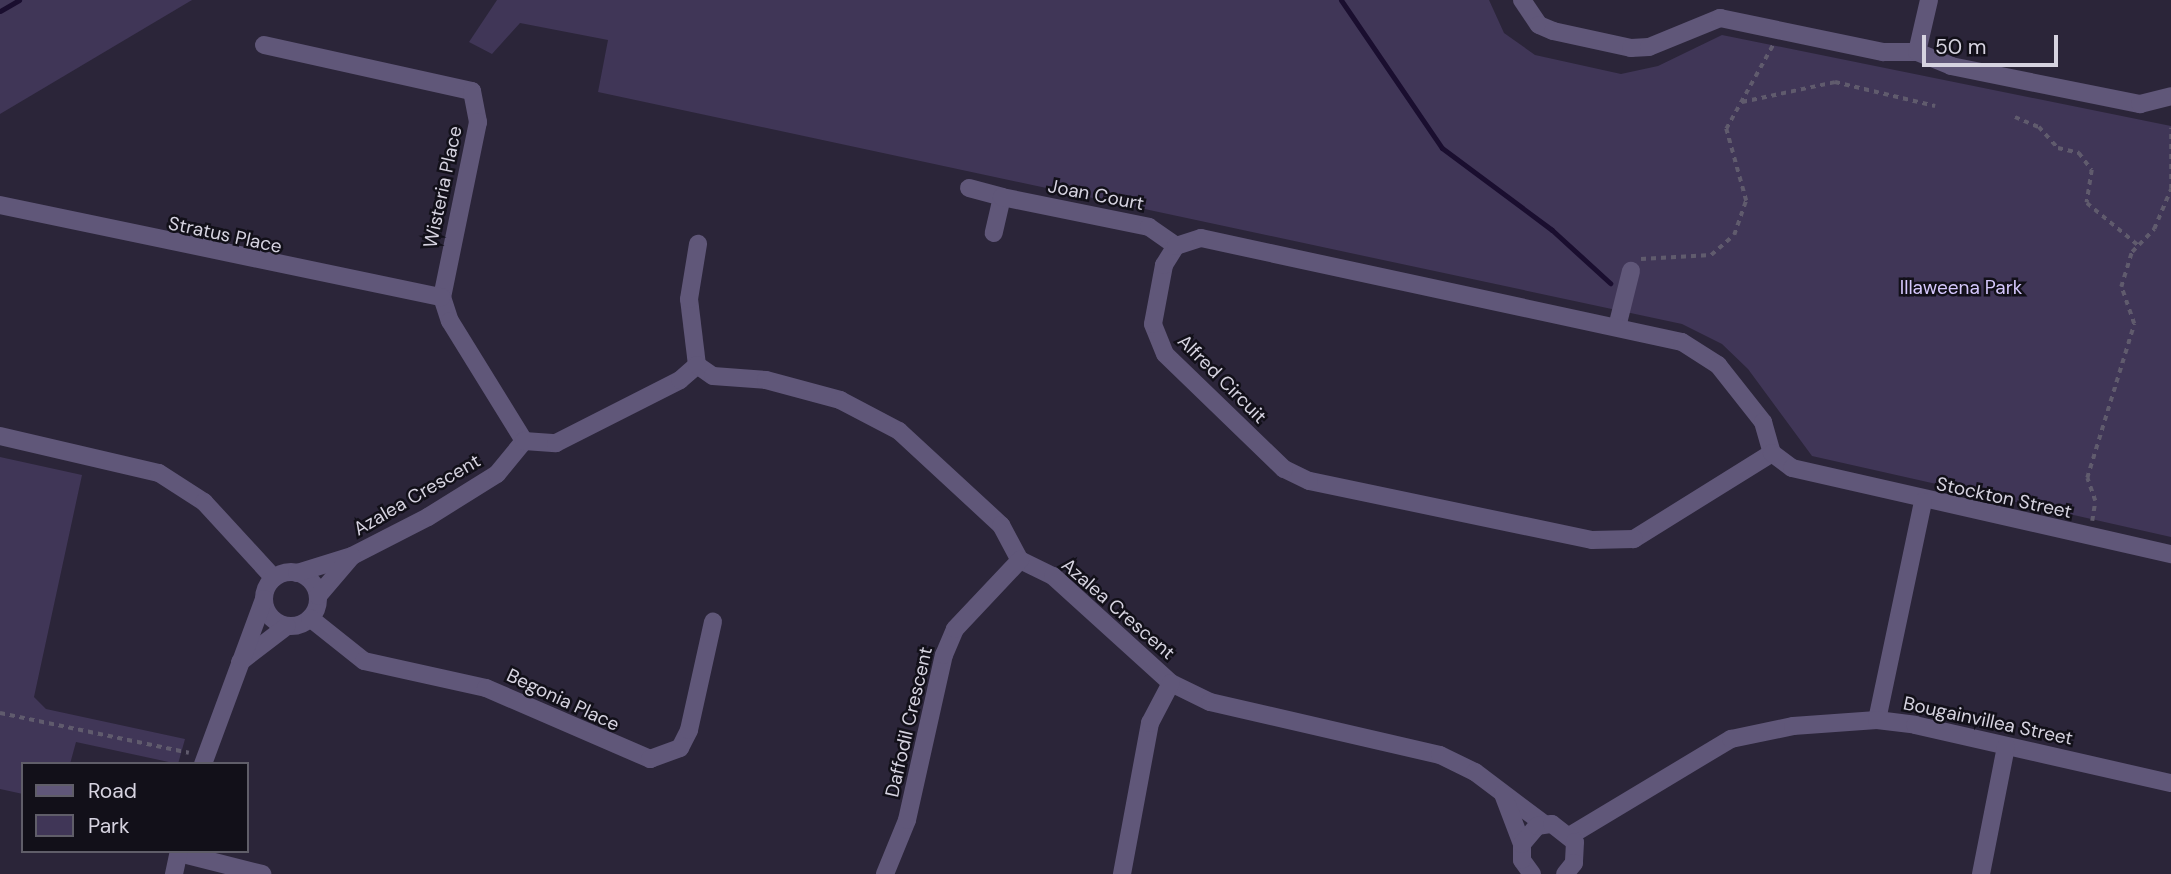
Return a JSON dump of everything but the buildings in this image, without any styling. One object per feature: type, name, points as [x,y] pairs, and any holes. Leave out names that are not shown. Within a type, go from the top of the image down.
[{"type":"street","points":[[1522,0],[1539,25],[1553,32],[1631,48],[1649,47],[1720,18],[1883,52],[1917,52],[1951,66],[2140,104],[2171,96]]},
{"type":"street","points":[[1917,52],[1928,0]]},
{"type":"street","name":"Wisteria Place","points":[[264,45],[472,91],[478,122],[442,297]]},
{"type":"street","name":"Joan Court","points":[[969,188],[1149,227],[1176,246]]},
{"type":"street","points":[[993,233],[1002,197]]},
{"type":"street","name":"Stratus Place","points":[[0,205],[442,297]]},
{"type":"street","points":[[1176,246],[1201,238],[1682,342],[1718,365],[1763,422],[1773,453],[1818,476],[1923,502]]},
{"type":"street","points":[[698,244],[689,299],[698,365],[713,376],[766,380],[839,400],[899,431],[1001,525],[1020,560]]},
{"type":"street","name":"Alfred Circuit","points":[[1176,246],[1164,265],[1156,341],[1284,469],[1309,481],[1592,540],[1634,539],[1773,453]]},
{"type":"street","points":[[1617,327],[1632,267]]},
{"type":"street","points":[[442,297],[450,321],[524,441],[556,443],[680,380],[698,365]]},
{"type":"street","points":[[0,436],[159,472],[204,502],[274,578]]},
{"type":"street","name":"Azalea Crescent","points":[[297,573],[352,556],[497,474],[524,441]]},
{"type":"street","name":"Stockton Street","points":[[1877,720],[1923,502],[2171,554]]},
{"type":"street","name":"Azalea Crescent","points":[[318,596],[352,556]]},
{"type":"street","name":"Azalea Crescent","points":[[1020,560],[1053,576],[1171,683],[1210,702],[1440,755],[1503,794],[1544,824],[1571,835]]},
{"type":"street","name":"Daffodil Crescent","points":[[885,874],[907,820],[944,655],[955,629],[1020,560]]},
{"type":"street","points":[[238,665],[286,626],[310,618],[318,596],[297,573],[274,578]]},
{"type":"street","points":[[203,760],[274,578]]},
{"type":"street","points":[[264,599],[273,619],[286,626]]},
{"type":"street","name":"Begonia Place","points":[[310,618],[365,661],[486,688],[650,759],[680,748],[689,730],[713,622]]},
{"type":"street","points":[[1122,874],[1150,723],[1171,683]]},
{"type":"street","name":"Bougainvillea Street","points":[[1571,835],[1731,739],[1877,720],[2171,783]]},
{"type":"street","points":[[1981,874],[2006,746]]},
{"type":"street","points":[[1503,794],[1522,844],[1524,872]]},
{"type":"street","points":[[1522,844],[1544,824]]},
{"type":"street","points":[[1571,835],[1572,870]]},
{"type":"street","points":[[174,874],[179,853]]},
{"type":"street","points":[[183,853],[262,874]]},
{"type":"path","points":[[1632,267],[1658,255],[1711,255],[1734,236],[1746,201],[1726,129],[1772,54],[1776,29]]},
{"type":"path","points":[[1742,102],[1759,103],[1835,82],[1936,106]]},
{"type":"path","points":[[2015,117],[2039,127],[2058,148],[2079,153],[2092,170],[2087,203],[2138,245]]},
{"type":"path","points":[[2105,525],[2092,522],[2095,501],[2087,478],[2134,324],[2121,287],[2138,245],[2154,229],[2171,189],[2171,128]]},
{"type":"path","points":[[0,713],[203,760]]},
{"type":"green space","points":[[0,0],[192,0],[0,114]]},
{"type":"green space","name":"Illaweena Park","points":[[497,0],[1489,0],[1504,33],[1535,55],[1621,74],[1658,66],[1722,35],[2171,126],[2171,537],[1812,456],[1748,369],[1722,344],[1682,324],[598,92],[608,40],[520,23],[492,54],[469,42]]},
{"type":"green space","points":[[0,457],[82,475],[34,697],[46,709],[185,739],[179,762],[76,742],[71,762],[21,762],[21,794],[0,789]]},
{"type":"waterway","points":[[0,11],[19,0]]},
{"type":"waterway","points":[[1341,0],[1442,148],[1552,230],[1610,283]]}]
